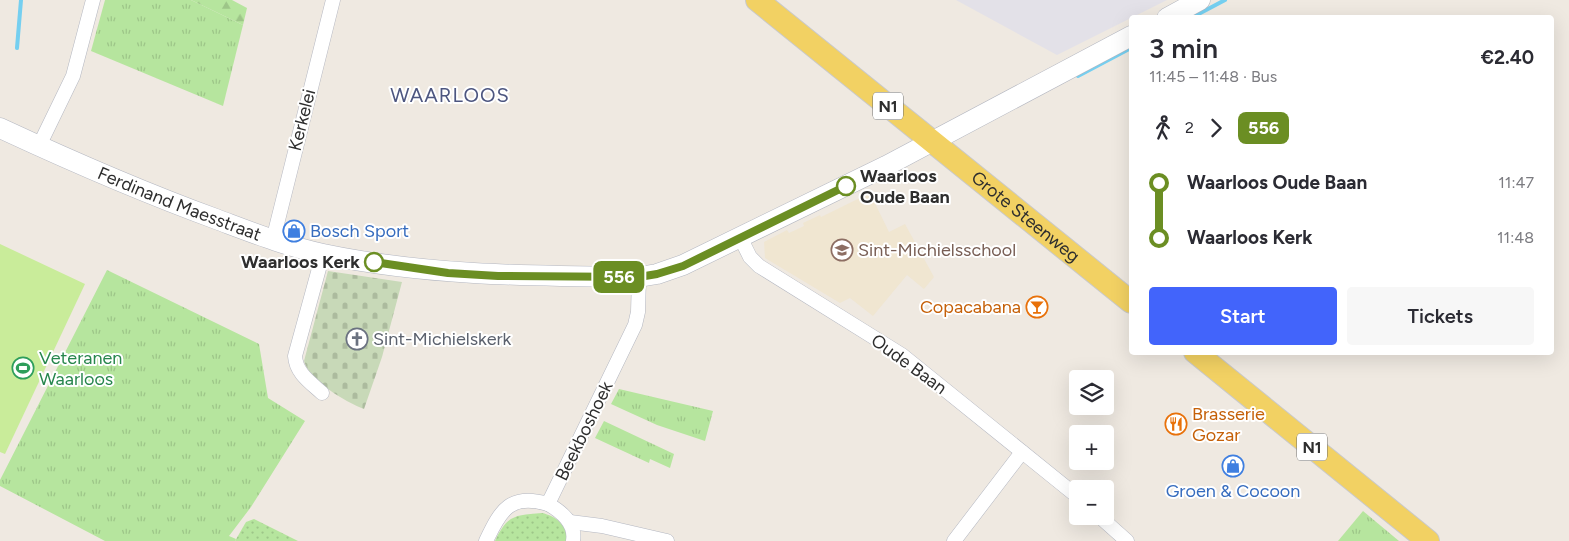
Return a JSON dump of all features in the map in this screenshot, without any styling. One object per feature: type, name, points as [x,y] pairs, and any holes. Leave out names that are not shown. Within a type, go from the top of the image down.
[{"type":"main road","name":"Grote Steenweg","points":[[757,0],[1129,300]]},
{"type":"main road","name":"N1","points":[[1199,355],[1428,541]]},
{"type":"street","points":[[39,146],[73,76],[93,0]]},
{"type":"street","name":"Kerkelei","points":[[273,240],[333,0]]},
{"type":"street","points":[[1172,15],[1200,0]]},
{"type":"street","name":"Ferdinand Maesstraat","points":[[0,128],[172,203],[273,240],[323,254],[458,274],[639,277],[671,270],[740,237],[932,141],[1129,37]]},
{"type":"street","name":"Oude Baan","points":[[740,237],[750,257],[759,266],[902,356],[1069,490]]},
{"type":"street","points":[[322,393],[300,373],[295,356],[323,254]]},
{"type":"street","name":"Beekboshoek","points":[[548,504],[634,325],[638,312],[639,277]]},
{"type":"street","points":[[954,541],[1022,452]]},
{"type":"street","points":[[486,541],[499,515],[514,502],[535,500],[557,509],[570,522],[573,529],[573,541]]},
{"type":"street","points":[[570,522],[602,526],[667,541]]},
{"type":"street","points":[[1109,525],[1127,541]]},
{"type":"shaded area","points":[[956,0],[1167,0],[1137,15],[1129,15],[1129,19],[1057,55]]},
{"type":"shaded area","name":"Sint-Michielsschool","points":[[870,193],[889,232],[905,224],[934,277],[924,289],[907,275],[873,316],[850,298],[840,303],[765,258],[764,242],[787,230],[789,233],[804,226],[803,223],[820,215],[821,217]]},
{"type":"green space","points":[[105,0],[191,0],[243,25],[223,106],[91,51]]},
{"type":"green space","points":[[191,0],[232,0],[247,8],[243,25]]},
{"type":"green space","name":"Veteranen Waarloos","points":[[0,244],[85,284],[5,454],[0,452]]},
{"type":"green space","points":[[107,270],[259,344],[268,398],[305,421],[251,507],[229,536],[236,539],[235,541],[105,541],[0,486],[0,480]]},
{"type":"green space","points":[[328,271],[402,282],[382,357],[364,409],[338,396],[320,383],[307,368],[304,361]]},
{"type":"green space","points":[[619,389],[713,411],[705,441],[657,425],[611,404]]},
{"type":"green space","points":[[604,421],[674,454],[670,468],[650,459],[649,463],[595,438]]},
{"type":"green space","points":[[1363,511],[1399,541],[1338,541]]},
{"type":"green space","points":[[542,513],[556,519],[563,526],[567,541],[495,541],[499,532],[513,518]]},
{"type":"green space","points":[[254,519],[298,541],[235,541],[246,522]]},
{"type":"waterway","points":[[17,48],[21,0]]},
{"type":"waterway","points":[[1197,15],[1225,0]]},
{"type":"waterway","points":[[1078,76],[1129,49]]},
{"type":"bus line","name":"556","points":[[374,262],[448,273],[498,276],[639,277],[683,266],[846,186]]},
{"type":"place","name":"Waarloos Oude Baan","points":[[846,186]]},
{"type":"place","name":"Bosch Sport","points":[[294,231]]},
{"type":"place","name":"Sint-Michielsschool","points":[[842,250]]},
{"type":"place","name":"Waarloos Kerk","points":[[374,262]]},
{"type":"place","name":"Copacabana","points":[[1037,307]]},
{"type":"place","name":"Sint-Michielskerk","points":[[357,339]]},
{"type":"place","name":"Veteranen Waarloos","points":[[23,368]]},
{"type":"place","name":"Brasserie Gozar","points":[[1176,424]]},
{"type":"place","name":"Groen & Cocoon","points":[[1233,466]]},
{"type":"district","name":"WAARLOOS","points":[[450,95]]}]
